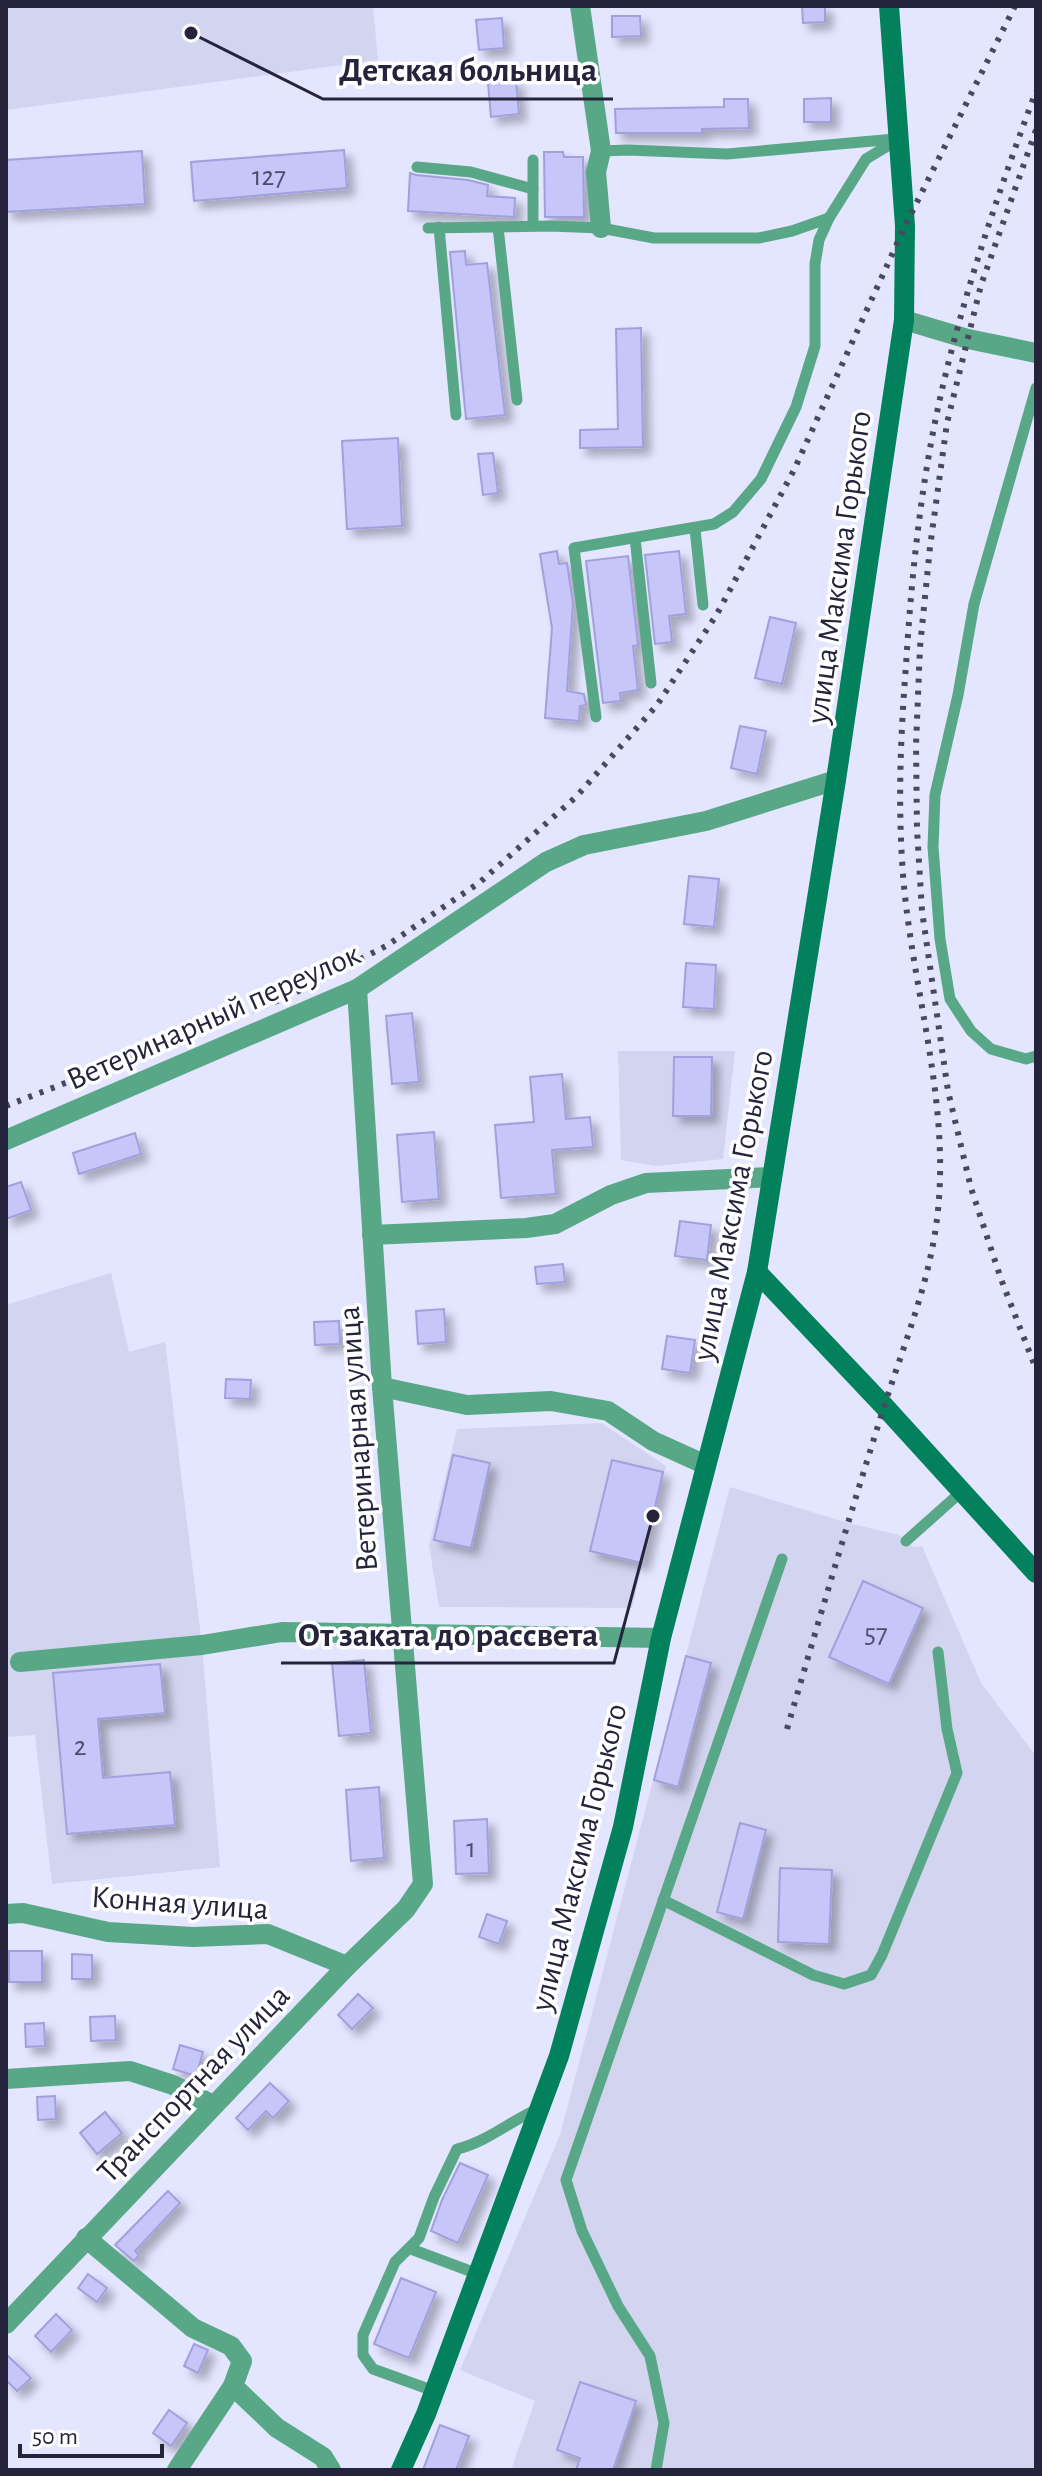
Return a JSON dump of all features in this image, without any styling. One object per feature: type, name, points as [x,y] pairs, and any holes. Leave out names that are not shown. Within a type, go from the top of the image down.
[{"type":"street","points":[[580,6],[601,151],[596,172],[601,228]]},
{"type":"street","name":"улица Максима Горького","points":[[401,2470],[434,2391],[559,2056],[623,1827],[661,1638],[757,1272],[836,780],[904,320],[905,226],[889,6]]},
{"type":"street","points":[[904,320],[968,339],[1036,353]]},
{"type":"street","name":"Ветеринарный переулок","points":[[6,1140],[357,989],[546,862],[584,845],[706,821],[836,780]]},
{"type":"street","name":"Ветеринарная улица","points":[[357,989],[382,1387],[423,1884]]},
{"type":"street","points":[[372,1235],[555,1224],[611,1195],[646,1183],[772,1177]]},
{"type":"street","points":[[757,1272],[1036,1573]]},
{"type":"street","points":[[382,1387],[467,1405],[551,1401],[608,1411],[653,1441],[706,1465]]},
{"type":"street","points":[[20,1662],[202,1645],[282,1632],[661,1638]]},
{"type":"street","name":"Транспортная улица","points":[[6,2324],[213,2105],[406,1909],[423,1884]]},
{"type":"street","name":"Конная улица","points":[[6,1914],[23,1913],[108,1932],[193,1937],[268,1934],[347,1966]]},
{"type":"street","points":[[6,2079],[130,2071],[173,2085],[213,2105]]},
{"type":"street","points":[[86,2238],[193,2328],[231,2346],[242,2361],[233,2386],[177,2470]]},
{"type":"street","points":[[233,2386],[277,2428],[323,2457],[331,2470]]},
{"type":"lane","points":[[601,151],[727,154],[900,139]]},
{"type":"lane","points":[[596,717],[574,548],[714,524],[733,512],[761,479],[796,407],[815,346],[815,264],[819,240],[866,159],[900,139]]},
{"type":"lane","points":[[533,160],[533,226]]},
{"type":"lane","points":[[417,167],[471,172],[533,189]]},
{"type":"lane","points":[[456,415],[433,228],[601,228],[654,238],[759,238],[829,218]]},
{"type":"lane","points":[[498,227],[517,400]]},
{"type":"lane","points":[[1036,388],[974,604],[958,695],[935,795],[933,847],[940,939],[950,999],[971,1031],[991,1049],[1026,1059],[1036,1056]]},
{"type":"lane","points":[[695,529],[703,605]]},
{"type":"lane","points":[[635,538],[651,683]]},
{"type":"lane","points":[[906,1541],[961,1492]]},
{"type":"lane","points":[[656,2470],[664,2423],[650,2356],[618,2306],[582,2231],[566,2180],[782,1559]]},
{"type":"lane","points":[[663,1900],[813,1975],[844,1984],[871,1975],[957,1773],[947,1729],[938,1652]]},
{"type":"lane","points":[[434,2391],[373,2369],[363,2355],[363,2335],[395,2262],[419,2238],[457,2149],[472,2145],[539,2109]]},
{"type":"lane","points":[[411,2249],[478,2274]]},
{"type":"shaded area","points":[[6,6],[373,6],[378,60],[6,110]]},
{"type":"shaded area","points":[[618,1051],[735,1051],[723,1159],[656,1166],[621,1160]]},
{"type":"shaded area","points":[[111,1273],[129,1352],[165,1342],[202,1645],[220,1867],[52,1884],[35,1735],[6,1737],[6,1305]]},
{"type":"shaded area","points":[[601,1423],[666,1466],[632,1608],[439,1607],[429,1545],[457,1429]]},
{"type":"shaded area","points":[[730,1487],[899,1535],[913,1547],[922,1546],[981,1683],[1036,1756],[1036,2470],[511,2470],[535,2401],[460,2370],[560,2135]]},
{"type":"building","points":[[802,6],[825,6],[825,22],[803,23]]},
{"type":"building","points":[[612,16],[640,16],[641,36],[612,37]]},
{"type":"building","points":[[502,18],[504,48],[479,50],[476,20]]},
{"type":"building","points":[[516,80],[519,114],[491,117],[488,83]]},
{"type":"building","points":[[831,98],[831,122],[804,122],[804,99]]},
{"type":"building","points":[[724,99],[748,99],[749,128],[702,129],[702,133],[616,133],[615,109],[724,107]]},
{"type":"building","points":[[344,150],[347,188],[194,201],[191,162]]},
{"type":"building","points":[[142,151],[145,204],[6,212],[6,160]]},
{"type":"building","points":[[544,152],[563,152],[564,157],[583,157],[584,217],[545,217]]},
{"type":"building","points":[[410,173],[488,185],[487,196],[515,198],[514,217],[408,211]]},
{"type":"building","points":[[465,251],[466,265],[487,263],[505,415],[466,419],[450,252]]},
{"type":"building","points":[[641,328],[643,447],[580,448],[580,430],[618,429],[616,329]]},
{"type":"building","points":[[398,438],[402,526],[347,529],[342,441]]},
{"type":"building","points":[[493,453],[498,493],[483,495],[478,454]]},
{"type":"building","points":[[557,551],[559,564],[567,563],[573,603],[567,691],[584,694],[586,705],[580,706],[579,721],[545,718],[552,628],[540,554]]},
{"type":"building","points":[[679,551],[686,614],[669,616],[672,642],[655,644],[645,555]]},
{"type":"building","points":[[628,556],[638,645],[633,646],[638,690],[620,693],[621,701],[603,703],[586,561]]},
{"type":"building","points":[[770,617],[796,623],[782,684],[755,678]]},
{"type":"building","points":[[740,726],[766,731],[757,774],[731,768]]},
{"type":"building","points":[[689,876],[719,879],[714,927],[684,924]]},
{"type":"building","points":[[686,963],[716,965],[714,1009],[683,1007]]},
{"type":"building","points":[[412,1013],[419,1082],[392,1084],[386,1016]]},
{"type":"building","points":[[674,1057],[712,1057],[711,1116],[673,1116]]},
{"type":"building","points":[[562,1074],[566,1119],[590,1117],[593,1147],[552,1150],[556,1194],[501,1198],[495,1125],[534,1122],[530,1077]]},
{"type":"building","points":[[434,1132],[439,1199],[402,1202],[397,1135]]},
{"type":"building","points":[[135,1133],[141,1154],[79,1174],[73,1153]]},
{"type":"building","points":[[21,1182],[31,1210],[6,1219],[6,1187]]},
{"type":"building","points":[[680,1221],[711,1225],[707,1260],[675,1256]]},
{"type":"building","points":[[563,1264],[565,1282],[537,1284],[535,1267]]},
{"type":"building","points":[[444,1309],[446,1342],[418,1344],[416,1311]]},
{"type":"building","points":[[339,1321],[340,1344],[315,1345],[314,1322]]},
{"type":"building","points":[[667,1336],[695,1340],[690,1373],[662,1369]]},
{"type":"building","points":[[226,1379],[251,1380],[250,1399],[225,1398]]},
{"type":"building","points":[[453,1455],[490,1463],[471,1548],[434,1540]]},
{"type":"building","points":[[612,1460],[663,1472],[642,1563],[590,1551]]},
{"type":"building","points":[[863,1581],[923,1608],[889,1684],[829,1657]]},
{"type":"building","points":[[686,1656],[711,1663],[678,1787],[654,1780]]},
{"type":"building","points":[[364,1660],[371,1733],[339,1736],[332,1663]]},
{"type":"building","points":[[160,1664],[165,1713],[98,1719],[103,1778],[170,1772],[175,1825],[67,1834],[53,1673]]},
{"type":"building","points":[[379,1787],[384,1858],[351,1861],[346,1790]]},
{"type":"building","points":[[487,1819],[489,1873],[456,1874],[454,1821]]},
{"type":"building","points":[[740,1823],[766,1830],[743,1919],[717,1912]]},
{"type":"building","points":[[780,1868],[832,1870],[829,1944],[778,1942]]},
{"type":"building","points":[[487,1914],[507,1921],[499,1944],[479,1937]]},
{"type":"building","points":[[9,1951],[42,1951],[42,1982],[9,1982]]},
{"type":"building","points":[[72,1954],[92,1955],[92,1979],[72,1979]]},
{"type":"building","points":[[358,1994],[373,2008],[352,2029],[338,2015]]},
{"type":"building","points":[[115,2016],[116,2040],[91,2041],[90,2017]]},
{"type":"building","points":[[44,2023],[45,2046],[26,2047],[25,2024]]},
{"type":"building","points":[[180,2045],[203,2052],[196,2076],[173,2069]]},
{"type":"building","points":[[270,2083],[289,2101],[273,2118],[266,2111],[248,2130],[236,2118]]},
{"type":"building","points":[[55,2096],[56,2119],[38,2120],[37,2097]]},
{"type":"building","points":[[105,2112],[122,2133],[97,2154],[80,2133]]},
{"type":"building","points":[[460,2163],[488,2175],[458,2243],[431,2231]]},
{"type":"building","points":[[168,2191],[180,2203],[135,2251],[139,2255],[134,2261],[115,2245]]},
{"type":"building","points":[[88,2274],[107,2288],[97,2302],[78,2288]]},
{"type":"building","points":[[401,2278],[436,2292],[409,2358],[374,2344]]},
{"type":"building","points":[[56,2314],[72,2330],[51,2352],[35,2336]]},
{"type":"building","points":[[194,2344],[208,2350],[198,2373],[184,2366]]},
{"type":"building","points":[[6,2354],[31,2378],[17,2391],[6,2380]]},
{"type":"building","points":[[580,2382],[636,2401],[613,2470],[576,2470],[580,2458],[557,2450]]},
{"type":"building","points":[[169,2410],[187,2423],[171,2446],[153,2433]]},
{"type":"building","points":[[440,2425],[469,2436],[456,2470],[423,2470]]},
{"type":"railway","points":[[6,1106],[287,997],[386,946],[479,883],[577,796],[657,705],[717,614],[794,470],[905,226],[1015,6]]},
{"type":"railway","points":[[787,1729],[915,1313],[929,1262],[938,1210],[938,1122],[906,903],[901,835],[901,738],[910,604],[924,482],[944,380],[979,255],[1036,91]]},
{"type":"railway","points":[[1036,130],[981,285],[947,423],[920,647],[916,745],[922,911],[948,1091],[971,1188],[1001,1279],[1036,1369]]},
{"type":"place","name":"Детская больница","points":[[191,33]]},
{"type":"place","name":"От заката до рассвета","points":[[653,1516]]}]
